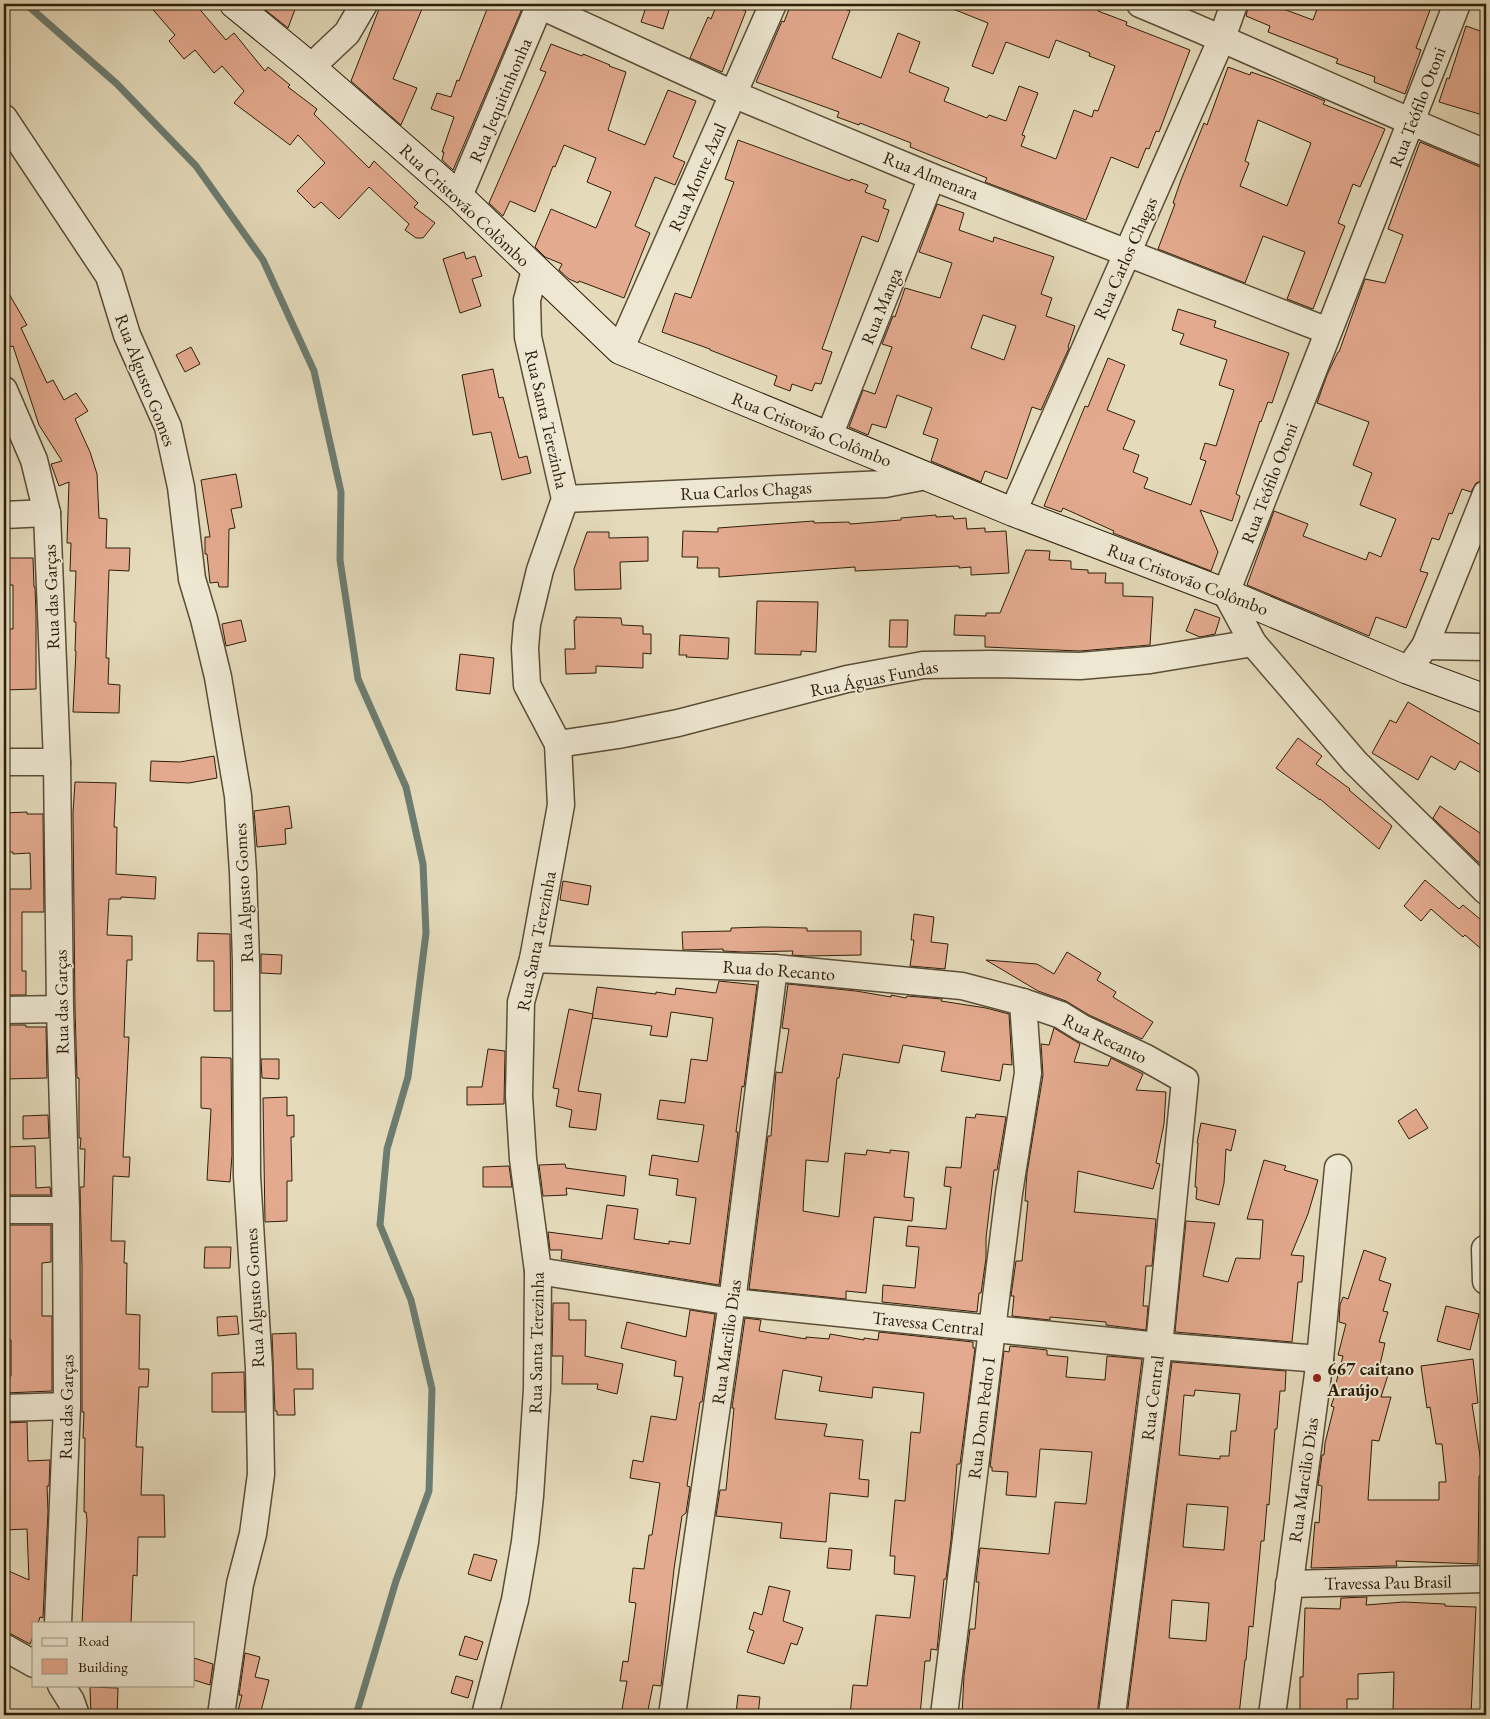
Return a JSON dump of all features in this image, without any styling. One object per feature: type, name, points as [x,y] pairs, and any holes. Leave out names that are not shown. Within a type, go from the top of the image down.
[{"type":"street","name":"Rua Cristovão Colômbo","points":[[234,4],[311,67],[460,196],[620,350],[1013,512],[1226,593],[1408,670],[1486,698]]},
{"type":"street","points":[[311,67],[347,33],[364,4]]},
{"type":"street","name":"Rua Almenara","points":[[540,4],[733,94],[1127,254],[1328,331]]},
{"type":"street","name":"Rua Jequitinhonha","points":[[460,196],[540,4]]},
{"type":"street","name":"Rua Monte Azul","points":[[620,350],[773,4]]},
{"type":"street","points":[[1140,4],[1486,154]]},
{"type":"street","name":"Rua Carlos Chagas","points":[[1013,512],[1222,38],[1234,4]]},
{"type":"street","name":"Rua Teófilo Otoni","points":[[1226,593],[1458,4]]},
{"type":"street","name":"Rua Algusto Gomes","points":[[4,118],[110,276],[127,335],[168,427],[181,486],[192,579],[218,677],[238,796],[246,961],[247,1176],[259,1368],[261,1474],[253,1534],[240,1584],[221,1715]]},
{"type":"street","name":"Rua Manga","points":[[829,436],[932,176]]},
{"type":"street","name":"Rua Santa Terezinha","points":[[485,1715],[516,1600],[530,1496],[537,1389],[538,1271],[523,1159],[519,1096],[521,1002],[533,959],[561,804],[558,744],[527,685],[525,648],[527,624],[540,570],[565,499],[528,337],[527,300],[535,270]]},
{"type":"street","name":"Rua das Garças","points":[[4,390],[34,460],[47,513],[58,762],[60,1008],[66,1210],[67,1406],[58,1622]]},
{"type":"street","name":"Rua Carlos Chagas","points":[[565,499],[885,484],[926,476]]},
{"type":"street","points":[[1408,670],[1425,646],[1486,494]]},
{"type":"street","points":[[4,515],[47,513]]},
{"type":"street","points":[[1226,593],[1253,643],[1355,762],[1486,892]]},
{"type":"street","name":"Rua Águas Fundas","points":[[558,744],[678,723],[847,679],[923,665],[1080,666],[1150,660],[1253,643]]},
{"type":"street","points":[[1425,646],[1486,647]]},
{"type":"street","points":[[4,762],[58,762]]},
{"type":"street","name":"Rua do Recanto","points":[[533,959],[774,968],[962,986],[1023,1002]]},
{"type":"street","name":"Rua Marcilio Dias","points":[[672,1715],[732,1302],[774,968]]},
{"type":"street","name":"Rua Recanto","points":[[1023,1002],[1061,1015],[1082,1028],[1146,1058],[1185,1080]]},
{"type":"street","name":"Rua Dom Pedro I","points":[[944,1715],[1009,1193],[1028,1073],[1023,1002]]},
{"type":"street","points":[[4,1010],[60,1008]]},
{"type":"street","name":"Rua Central","points":[[1112,1715],[1159,1346],[1185,1080]]},
{"type":"street","name":"Rua Marcilio Dias","points":[[1272,1715],[1320,1358],[1338,1168]]},
{"type":"street","points":[[4,1210],[66,1210]]},
{"type":"street","points":[[1486,1250],[1486,1281]]},
{"type":"street","name":"Travessa Central","points":[[538,1271],[732,1302],[1159,1346],[1320,1358]]},
{"type":"street","points":[[4,1408],[67,1406]]},
{"type":"street","name":"Travessa Pau Brasil","points":[[1289,1584],[1486,1579]]},
{"type":"street","points":[[4,1647],[32,1663]]},
{"type":"street","points":[[62,1686],[71,1701],[76,1715]]},
{"type":"building","points":[[148,4],[195,4],[226,40],[234,33],[265,71],[268,67],[290,85],[288,87],[317,109],[314,114],[369,168],[374,161],[418,203],[414,207],[435,223],[423,238],[416,238],[405,230],[409,224],[369,187],[339,219],[321,202],[314,208],[297,191],[325,163],[298,135],[290,145],[234,103],[244,91],[222,66],[214,73],[195,50],[184,59],[169,41],[175,35]]},
{"type":"building","points":[[258,4],[297,4],[288,28]]},
{"type":"building","points":[[381,4],[424,4],[393,79],[417,88],[401,125],[351,81]]},
{"type":"building","points":[[489,4],[524,4],[453,170],[442,160],[444,152],[442,152],[454,117],[431,109],[437,93],[451,97]]},
{"type":"building","points":[[647,4],[671,4],[663,29],[641,22]]},
{"type":"building","points":[[717,4],[727,4],[746,11],[722,72],[690,58],[708,17],[711,19]]},
{"type":"building","points":[[791,4],[832,4],[850,11],[832,58],[881,78],[898,33],[920,42],[909,72],[949,88],[944,101],[987,118],[989,115],[1006,121],[1019,86],[1038,93],[1022,135],[1025,136],[1021,146],[1056,159],[1074,110],[1092,117],[1094,110],[1098,111],[1115,66],[1089,56],[1090,53],[1056,40],[1049,58],[1006,42],[993,74],[972,66],[988,23],[943,4],[1090,4],[1099,8],[1098,11],[1127,22],[1126,25],[1190,50],[1159,132],[1156,131],[1149,149],[1146,148],[1138,168],[1111,157],[1086,220],[985,182],[987,178],[910,147],[911,143],[860,123],[859,125],[837,117],[839,112],[756,82]]},
{"type":"building","points":[[1249,4],[1270,4],[1313,20],[1319,4],[1428,4],[1427,8],[1430,10],[1416,48],[1421,50],[1405,94],[1374,82],[1375,77],[1336,63],[1338,59],[1268,32],[1270,26],[1246,16]]},
{"type":"building","points":[[1466,26],[1486,33],[1486,116],[1439,102],[1447,78],[1449,79]]},
{"type":"building","points":[[551,44],[582,56],[583,54],[626,72],[608,130],[645,145],[668,90],[696,101],[673,157],[685,162],[675,185],[655,177],[635,226],[650,233],[624,298],[569,279],[559,270],[562,264],[545,257],[535,247],[551,209],[596,228],[611,192],[587,182],[596,158],[564,145],[555,167],[553,166],[535,212],[510,201],[503,216],[489,203],[546,72],[540,70]]},
{"type":"building","points":[[1228,67],[1250,75],[1251,72],[1274,80],[1325,101],[1323,104],[1385,129],[1360,187],[1353,184],[1338,223],[1345,226],[1313,309],[1287,299],[1305,252],[1263,236],[1245,283],[1158,249],[1175,204],[1173,203],[1181,180],[1204,123],[1207,125]],"holes":[[[1258,120],[1311,143],[1287,206],[1240,186],[1249,163],[1245,161]]]},
{"type":"building","points":[[738,140],[850,181],[851,179],[868,185],[865,192],[886,200],[883,208],[889,210],[878,242],[862,236],[822,349],[832,352],[821,384],[815,383],[812,391],[792,384],[790,391],[774,385],[777,376],[662,332],[675,293],[691,298],[734,182],[725,179]]},
{"type":"building","points":[[1420,142],[1486,168],[1486,479],[1476,483],[1471,492],[1462,489],[1452,514],[1449,513],[1439,540],[1432,538],[1420,571],[1428,573],[1406,628],[1376,617],[1369,636],[1247,585],[1274,511],[1308,524],[1303,536],[1366,560],[1369,552],[1381,557],[1396,519],[1360,505],[1372,473],[1353,465],[1369,422],[1317,403],[1327,375],[1339,352],[1365,279],[1385,283],[1403,235],[1388,229]]},
{"type":"building","points":[[937,204],[964,213],[959,230],[993,242],[994,237],[1054,257],[1041,294],[1052,298],[1046,316],[1075,326],[1069,348],[1041,410],[1032,407],[1007,479],[985,471],[981,482],[931,461],[938,439],[923,434],[932,408],[897,395],[886,428],[872,424],[868,435],[849,427],[863,390],[875,394],[892,347],[882,344],[893,316],[895,317],[905,288],[940,298],[952,263],[919,252]],"holes":[[[983,315],[1016,326],[1004,360],[971,348]]]},
{"type":"building","points":[[464,252],[466,259],[475,256],[482,276],[472,279],[481,306],[460,313],[443,259]]},
{"type":"building","points":[[4,285],[27,325],[21,328],[47,383],[53,380],[64,400],[76,393],[88,411],[75,419],[90,452],[97,474],[99,518],[107,519],[106,548],[130,548],[129,571],[109,570],[106,658],[109,658],[108,684],[120,685],[119,713],[73,712],[76,651],[76,622],[74,622],[76,571],[70,571],[71,543],[67,543],[69,482],[59,486],[51,464],[62,461],[39,425],[13,346],[4,348]]},
{"type":"building","points":[[1178,309],[1216,321],[1214,327],[1289,353],[1272,403],[1268,402],[1260,421],[1236,494],[1240,496],[1232,521],[1200,510],[1218,552],[1211,571],[1113,533],[1114,531],[1063,508],[1061,512],[1044,506],[1085,406],[1088,407],[1108,358],[1125,365],[1107,410],[1135,421],[1123,449],[1139,455],[1133,472],[1148,478],[1144,488],[1191,505],[1206,461],[1200,459],[1205,443],[1216,446],[1234,390],[1219,385],[1227,360],[1180,344],[1184,334],[1172,330]]},
{"type":"building","points":[[191,347],[200,364],[185,372],[176,355]]},
{"type":"building","points":[[493,369],[499,398],[503,397],[519,458],[527,456],[531,473],[502,480],[491,432],[473,435],[462,375]]},
{"type":"building","points":[[236,474],[242,507],[231,509],[235,528],[229,529],[228,587],[219,587],[218,582],[210,583],[207,554],[205,554],[205,537],[210,537],[201,480]]},
{"type":"building","points":[[936,515],[936,517],[953,516],[954,519],[966,518],[967,529],[985,528],[985,532],[1006,531],[1009,573],[971,575],[971,567],[959,568],[959,566],[855,571],[855,567],[719,577],[719,568],[697,568],[698,557],[682,557],[683,531],[718,532],[718,528],[814,521],[814,523],[849,522],[850,524]]},
{"type":"building","points":[[587,532],[609,532],[609,538],[648,537],[648,561],[620,562],[621,589],[575,590],[574,569]]},
{"type":"building","points":[[1026,550],[1050,551],[1049,560],[1071,561],[1071,569],[1088,570],[1088,573],[1106,573],[1105,583],[1123,583],[1123,596],[1153,597],[1150,645],[1080,651],[985,647],[985,636],[954,635],[955,615],[986,616],[986,613],[1000,613]]},
{"type":"building","points":[[4,558],[33,558],[36,615],[36,689],[4,690],[4,648],[9,648],[9,629],[13,629],[13,585],[4,585]]},
{"type":"building","points":[[757,601],[818,602],[816,652],[801,651],[801,655],[755,654]]},
{"type":"building","points":[[1195,609],[1220,618],[1215,634],[1200,637],[1186,631]]},
{"type":"building","points":[[576,617],[621,618],[622,625],[643,626],[643,634],[651,634],[651,654],[643,653],[643,668],[596,666],[596,673],[566,674],[565,649],[575,649],[574,620],[576,620]]},
{"type":"building","points":[[241,620],[246,641],[226,646],[222,624]]},
{"type":"building","points":[[890,620],[908,620],[907,647],[889,647]]},
{"type":"building","points":[[680,635],[729,638],[728,659],[679,655]]},
{"type":"building","points":[[460,654],[494,658],[490,694],[456,690]]},
{"type":"building","points":[[1408,702],[1486,748],[1486,776],[1460,761],[1455,770],[1431,756],[1418,780],[1372,753],[1390,720],[1396,723]]},
{"type":"building","points":[[1298,738],[1322,756],[1316,764],[1350,789],[1392,826],[1379,849],[1320,799],[1276,768]]},
{"type":"building","points":[[214,756],[217,778],[189,783],[150,781],[151,761],[180,762]]},
{"type":"building","points":[[75,782],[116,783],[114,827],[117,827],[116,874],[156,877],[155,899],[121,897],[121,899],[109,899],[107,935],[132,936],[132,960],[127,960],[124,1037],[129,1037],[123,1157],[130,1157],[129,1177],[113,1176],[111,1241],[125,1241],[124,1263],[127,1263],[126,1314],[140,1315],[139,1369],[149,1369],[148,1387],[139,1387],[136,1447],[143,1447],[141,1495],[164,1495],[165,1537],[138,1537],[137,1576],[133,1575],[131,1622],[82,1622],[87,1520],[86,1512],[84,1512],[85,1438],[83,1438],[84,1412],[82,1412],[80,1187],[84,1187],[85,1149],[80,1149],[81,1138],[79,1138],[79,1078],[77,1078],[75,1009],[73,813]]},
{"type":"building","points":[[289,806],[292,828],[285,829],[286,844],[257,847],[254,811]]},
{"type":"building","points":[[1440,806],[1486,837],[1486,867],[1477,861],[1433,818]]},
{"type":"building","points":[[27,812],[27,814],[43,814],[44,912],[22,912],[22,971],[26,971],[26,995],[4,995],[4,889],[31,889],[30,853],[13,854],[13,852],[4,852],[4,813]]},
{"type":"building","points":[[1425,880],[1459,909],[1463,905],[1486,924],[1486,953],[1465,935],[1463,937],[1431,909],[1421,921],[1404,906]]},
{"type":"building","points":[[563,881],[591,886],[588,905],[560,900]]},
{"type":"building","points":[[914,914],[934,917],[931,942],[948,944],[945,969],[910,966],[914,940],[911,940]]},
{"type":"building","points":[[731,928],[807,928],[807,931],[861,931],[861,955],[808,956],[792,955],[793,951],[683,950],[682,932],[731,931]]},
{"type":"building","points":[[198,933],[230,934],[231,1011],[214,1011],[214,961],[197,961]]},
{"type":"building","points":[[1067,952],[1101,973],[1097,980],[1116,992],[1113,997],[1153,1022],[1142,1039],[1089,1015],[1066,1001],[1038,991],[986,960],[1037,964],[1054,974]]},
{"type":"building","points":[[261,954],[282,955],[281,974],[261,973]]},
{"type":"building","points":[[719,981],[757,985],[744,1087],[742,1086],[736,1132],[738,1132],[719,1285],[561,1259],[562,1250],[550,1250],[548,1232],[602,1239],[607,1205],[638,1209],[634,1239],[669,1244],[669,1241],[690,1244],[696,1198],[676,1195],[678,1179],[649,1175],[652,1155],[698,1162],[704,1125],[657,1119],[660,1100],[685,1103],[691,1059],[707,1061],[713,1018],[671,1012],[667,1037],[650,1035],[652,1026],[592,1018],[597,987],[675,995],[676,988],[716,993]]},
{"type":"building","points":[[788,984],[856,991],[891,997],[891,995],[906,998],[907,996],[942,999],[941,1001],[986,1008],[1009,1014],[1012,1065],[1003,1064],[1000,1081],[941,1071],[945,1052],[903,1045],[899,1063],[843,1054],[839,1078],[837,1078],[828,1162],[806,1160],[803,1211],[839,1217],[845,1153],[866,1155],[867,1150],[890,1153],[890,1150],[909,1152],[904,1197],[914,1198],[912,1221],[874,1217],[866,1293],[846,1291],[846,1299],[749,1289],[768,1136],[771,1136],[776,1072],[782,1073],[789,1029],[782,1028]]},
{"type":"building","points":[[569,1009],[593,1014],[578,1091],[601,1094],[596,1130],[569,1127],[572,1110],[556,1106],[559,1089],[553,1088]]},
{"type":"building","points":[[4,1025],[46,1027],[47,1078],[4,1079]]},
{"type":"building","points":[[1054,1028],[1080,1044],[1074,1062],[1108,1066],[1111,1058],[1143,1074],[1136,1090],[1166,1092],[1164,1124],[1156,1163],[1160,1164],[1153,1189],[1078,1171],[1074,1212],[1156,1219],[1152,1266],[1146,1266],[1143,1306],[1148,1306],[1146,1330],[1106,1325],[1106,1322],[1050,1317],[1050,1320],[1012,1316],[1014,1296],[1011,1296],[1016,1261],[1022,1261],[1028,1201],[1025,1201],[1027,1173],[1043,1075],[1041,1044],[1049,1045]]},
{"type":"building","points":[[488,1049],[505,1051],[504,1104],[467,1105],[467,1087],[482,1087]]},
{"type":"building","points":[[201,1057],[231,1058],[232,1155],[230,1182],[207,1180],[211,1109],[201,1108]]},
{"type":"building","points":[[261,1059],[279,1059],[279,1079],[262,1078]]},
{"type":"building","points":[[287,1097],[287,1116],[294,1115],[294,1137],[291,1137],[292,1181],[287,1181],[287,1221],[265,1222],[263,1098]]},
{"type":"building","points":[[1416,1109],[1428,1128],[1409,1139],[1398,1121]]},
{"type":"building","points":[[976,1114],[1006,1117],[997,1170],[994,1170],[986,1238],[986,1258],[977,1312],[882,1302],[883,1285],[915,1288],[919,1247],[906,1246],[908,1226],[946,1229],[951,1187],[944,1186],[946,1167],[961,1168],[966,1117],[975,1118]]},
{"type":"building","points":[[48,1115],[49,1138],[23,1139],[23,1116]]},
{"type":"building","points":[[1201,1123],[1236,1130],[1231,1151],[1226,1149],[1224,1183],[1219,1205],[1196,1199],[1197,1143]]},
{"type":"building","points":[[35,1146],[36,1188],[50,1187],[51,1195],[4,1195],[4,1147]]},
{"type":"building","points":[[1264,1160],[1286,1166],[1284,1170],[1318,1180],[1308,1214],[1291,1255],[1304,1256],[1302,1282],[1298,1282],[1292,1342],[1175,1332],[1186,1221],[1215,1223],[1203,1276],[1228,1282],[1236,1258],[1260,1259],[1263,1220],[1247,1219]]},
{"type":"building","points":[[565,1164],[566,1168],[626,1176],[624,1196],[566,1188],[567,1195],[543,1196],[539,1165]]},
{"type":"building","points":[[509,1166],[512,1187],[483,1187],[483,1167]]},
{"type":"building","points":[[4,1225],[51,1225],[51,1262],[42,1263],[42,1316],[52,1316],[52,1391],[5,1393],[5,1377],[11,1376],[11,1340],[4,1340]]},
{"type":"building","points":[[205,1247],[231,1247],[230,1268],[204,1268]]},
{"type":"building","points":[[1364,1250],[1386,1258],[1379,1280],[1391,1284],[1383,1311],[1388,1312],[1379,1342],[1385,1343],[1379,1369],[1389,1372],[1381,1397],[1391,1397],[1379,1441],[1372,1440],[1368,1500],[1439,1500],[1439,1482],[1446,1482],[1442,1444],[1436,1444],[1430,1407],[1427,1408],[1421,1366],[1473,1359],[1478,1403],[1472,1404],[1483,1475],[1479,1476],[1478,1564],[1396,1561],[1397,1566],[1311,1568],[1315,1522],[1319,1523],[1322,1486],[1318,1485],[1322,1455],[1324,1455],[1334,1407],[1331,1406],[1336,1392],[1334,1391],[1343,1356],[1338,1355],[1346,1324],[1339,1322],[1340,1305],[1343,1297],[1348,1299]]},
{"type":"building","points":[[553,1303],[569,1303],[569,1320],[586,1320],[585,1356],[623,1364],[617,1394],[597,1389],[598,1384],[562,1384],[563,1356],[552,1356]]},
{"type":"building","points":[[1446,1306],[1479,1314],[1470,1350],[1437,1341]]},
{"type":"building","points":[[690,1310],[715,1314],[687,1486],[690,1487],[686,1513],[682,1516],[674,1569],[661,1686],[653,1685],[647,1715],[621,1715],[627,1681],[620,1681],[623,1661],[628,1662],[636,1603],[629,1602],[633,1568],[644,1569],[649,1535],[652,1535],[660,1483],[630,1478],[633,1460],[643,1462],[651,1416],[676,1420],[683,1377],[674,1376],[676,1361],[621,1348],[627,1322],[686,1337]]},
{"type":"building","points":[[237,1316],[239,1334],[218,1336],[217,1317]]},
{"type":"building","points":[[745,1318],[761,1320],[759,1331],[806,1339],[806,1337],[829,1339],[830,1334],[864,1340],[864,1338],[878,1340],[879,1332],[973,1342],[973,1348],[975,1348],[960,1464],[957,1464],[951,1540],[946,1579],[944,1579],[937,1650],[931,1649],[930,1661],[925,1661],[920,1715],[850,1715],[853,1685],[867,1686],[876,1615],[910,1618],[915,1576],[894,1574],[895,1556],[890,1556],[895,1500],[905,1501],[911,1432],[920,1433],[924,1393],[873,1387],[872,1398],[819,1391],[822,1377],[783,1370],[775,1419],[827,1424],[824,1436],[863,1440],[859,1479],[869,1480],[868,1497],[830,1493],[826,1542],[780,1538],[782,1523],[716,1516],[720,1490],[726,1490],[734,1408],[732,1408]]},
{"type":"building","points":[[296,1333],[297,1369],[313,1369],[313,1389],[294,1389],[295,1415],[277,1415],[277,1411],[275,1411],[272,1334]]},
{"type":"building","points":[[1010,1346],[1047,1350],[1047,1355],[1068,1357],[1066,1377],[1105,1380],[1107,1356],[1142,1359],[1097,1715],[962,1715],[964,1676],[970,1629],[975,1629],[979,1582],[976,1582],[980,1548],[1049,1554],[1055,1502],[1086,1504],[1092,1452],[1040,1449],[1036,1497],[1006,1495],[1008,1472],[992,1471],[992,1467],[990,1467],[1004,1351],[1009,1352]]},
{"type":"building","points":[[1172,1362],[1286,1371],[1285,1391],[1280,1391],[1269,1505],[1267,1504],[1264,1541],[1261,1541],[1253,1627],[1249,1626],[1239,1715],[1127,1715]],"holes":[[[1195,1390],[1240,1394],[1236,1431],[1231,1431],[1229,1456],[1220,1456],[1220,1459],[1179,1455],[1184,1395],[1194,1396]],[[1187,1504],[1228,1507],[1224,1550],[1183,1547]],[[1172,1600],[1209,1603],[1206,1641],[1169,1638]]]},
{"type":"building","points":[[244,1372],[245,1412],[212,1412],[212,1373]]},
{"type":"building","points":[[27,1422],[28,1461],[50,1460],[49,1486],[47,1486],[48,1511],[43,1618],[40,1617],[38,1622],[32,1622],[32,1639],[30,1644],[4,1632],[4,1569],[29,1580],[27,1529],[4,1530],[5,1423]]},
{"type":"building","points":[[829,1548],[852,1550],[850,1570],[827,1568]]},
{"type":"building","points":[[474,1554],[497,1560],[491,1581],[468,1574]]},
{"type":"building","points":[[769,1586],[790,1591],[783,1621],[803,1628],[797,1645],[791,1643],[784,1664],[747,1652],[754,1631],[749,1629],[754,1612],[762,1615]]},
{"type":"building","points":[[1367,1597],[1366,1605],[1404,1602],[1476,1607],[1471,1715],[1435,1715],[1436,1712],[1393,1711],[1394,1672],[1358,1674],[1358,1699],[1347,1699],[1347,1715],[1300,1715],[1300,1677],[1303,1677],[1305,1608],[1340,1609],[1341,1598]]},
{"type":"building","points":[[465,1636],[483,1642],[477,1660],[459,1655]]},
{"type":"building","points":[[245,1653],[260,1657],[255,1677],[269,1680],[260,1715],[237,1715],[242,1695],[239,1695]]},
{"type":"building","points":[[195,1658],[213,1664],[210,1685],[195,1680]]},
{"type":"building","points":[[456,1676],[473,1681],[468,1698],[451,1693]]},
{"type":"building","points":[[90,1687],[118,1688],[117,1715],[91,1715]]},
{"type":"building","points":[[738,1695],[760,1697],[758,1715],[736,1715]]},
{"type":"waterway","points":[[26,4],[117,84],[196,166],[263,260],[314,371],[341,492],[340,560],[358,679],[406,787],[423,864],[426,933],[408,1077],[387,1149],[380,1225],[411,1300],[432,1389],[429,1491],[396,1581],[356,1715]]},
{"type":"place","name":"667 caitano Araújo","points":[[1317,1378]]}]
